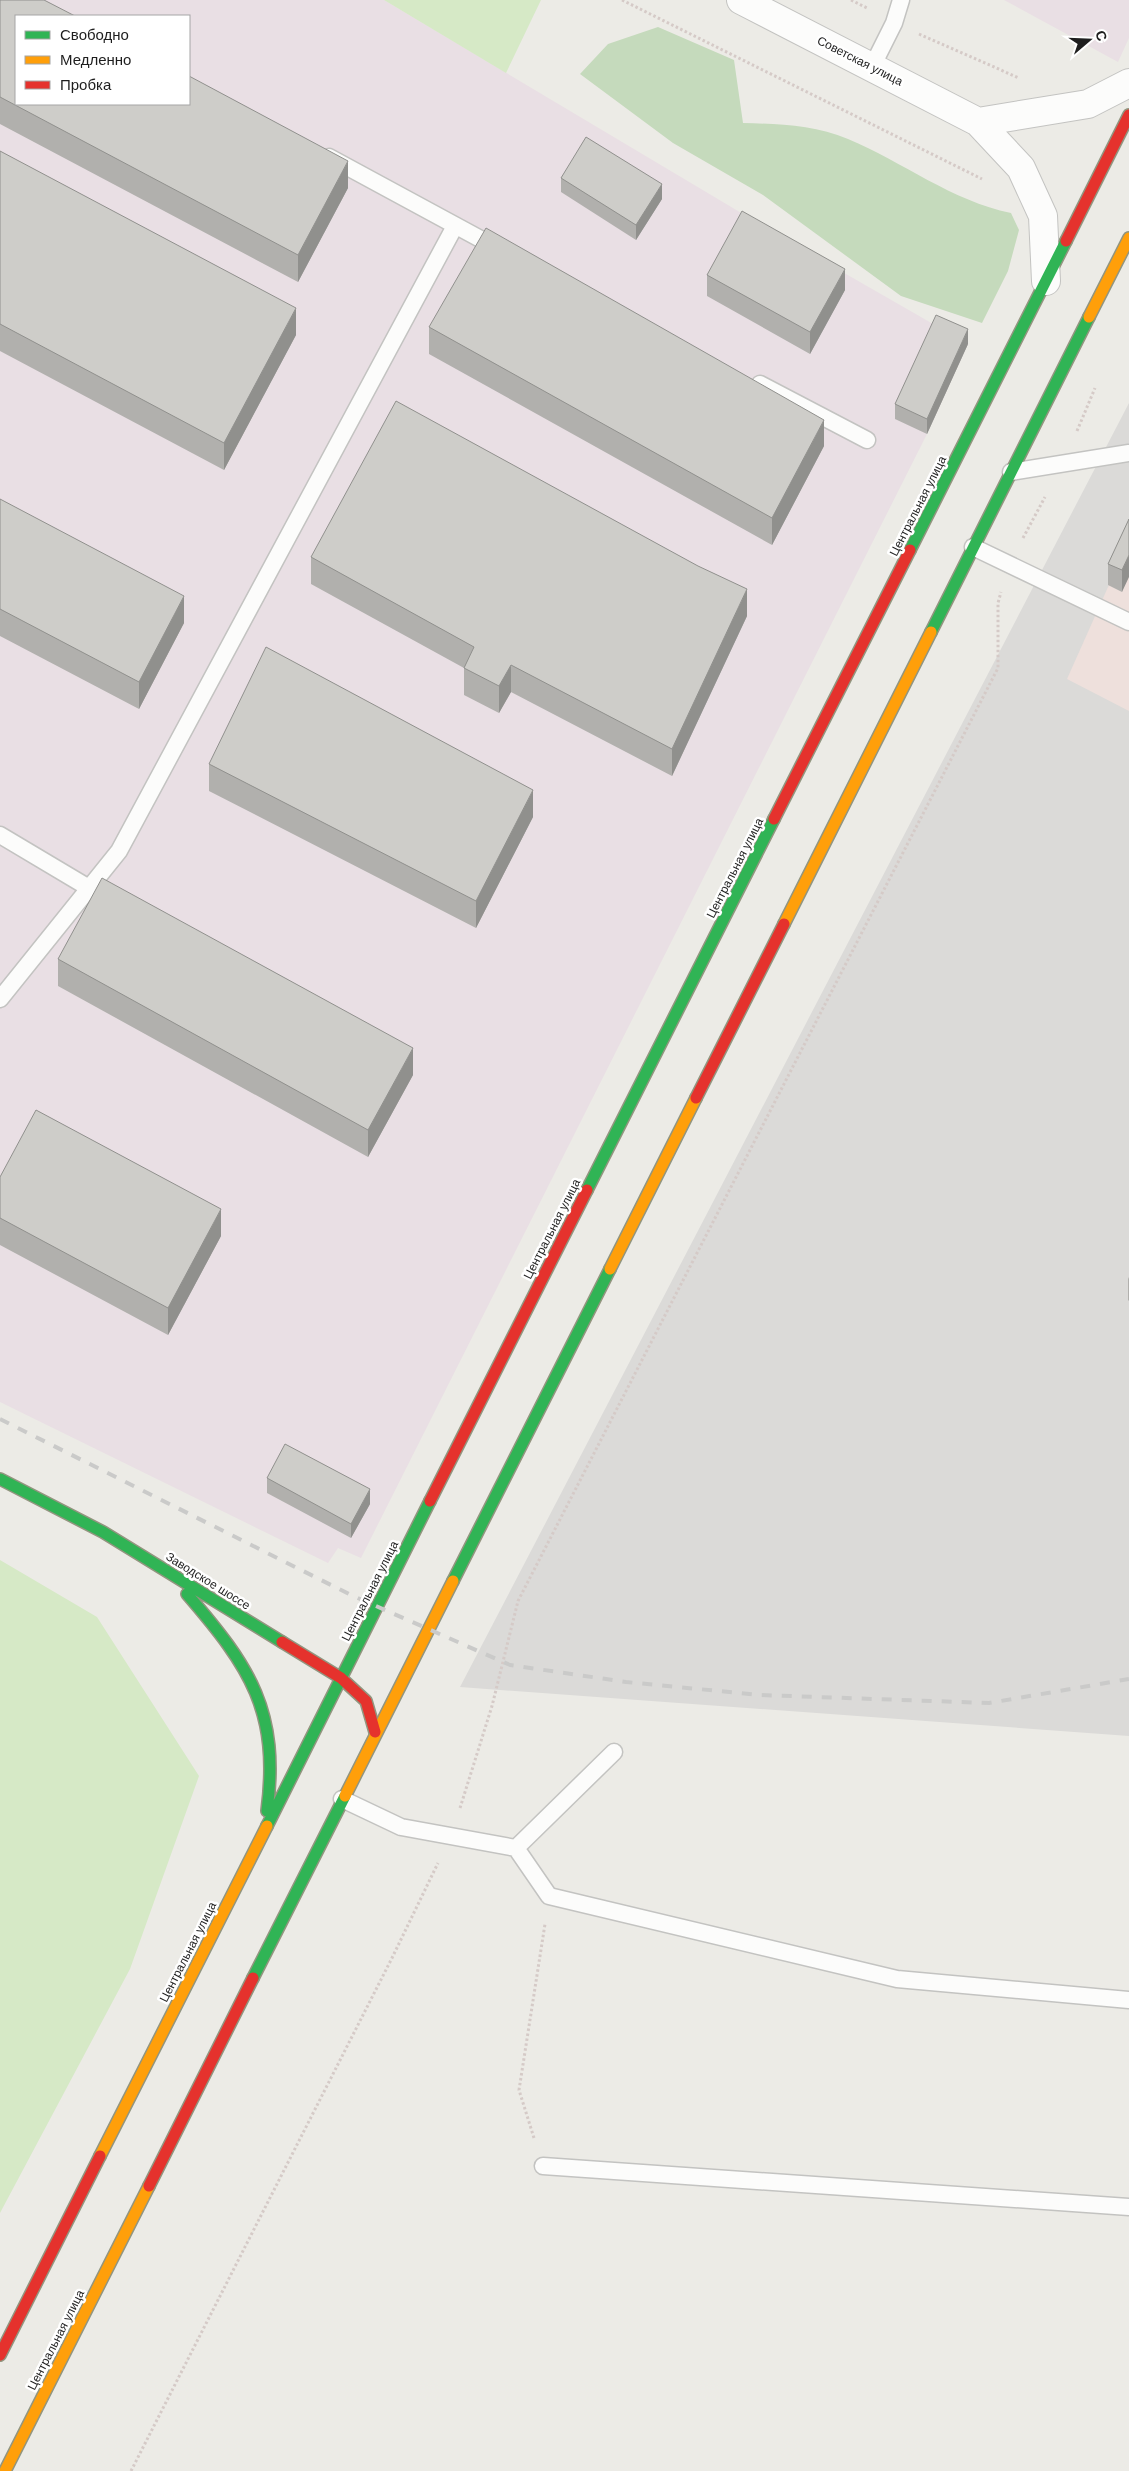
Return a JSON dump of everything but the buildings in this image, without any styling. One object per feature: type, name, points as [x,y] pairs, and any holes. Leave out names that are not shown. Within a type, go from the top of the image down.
[{"type":"main road","name":"Центральная улица","points":[[0,2355],[4,2340],[266,1828],[1129,115]]},
{"type":"main road","name":"Центральная улица","points":[[5,2471],[375,1732],[1129,238]]},
{"type":"main road","name":"Заводское шоссе","points":[[0,1479],[103,1532],[341,1678],[366,1701],[375,1732]]},
{"type":"main road","points":[[166,1570],[218,1629],[234,1652],[258,1698],[270,1742],[271,1778],[266,1828]]},
{"type":"street","name":"Советская улица","points":[[741,0],[978,122],[1021,168],[1043,216],[1046,281]]},
{"type":"street","points":[[978,122],[1088,104],[1129,83]]},
{"type":"lane","points":[[872,67],[894,23],[901,0]]},
{"type":"lane","points":[[318,150],[517,258]]},
{"type":"lane","points":[[0,999],[119,851],[455,226]]},
{"type":"lane","points":[[744,376],[867,440]]},
{"type":"lane","points":[[1011,472],[1129,453]]},
{"type":"lane","points":[[973,548],[1129,622]]},
{"type":"lane","points":[[0,835],[89,888]]},
{"type":"lane","points":[[516,1848],[614,1752]]},
{"type":"lane","points":[[342,1799],[401,1827],[516,1848],[549,1896],[897,1979],[1129,2000]]},
{"type":"lane","points":[[543,2166],[1129,2207]]},
{"type":"path","points":[[622,0],[955,168]]},
{"type":"path","points":[[851,0],[894,23],[1022,80]]},
{"type":"path","points":[[130,2471],[392,1958],[452,1835],[492,1706],[518,1601],[998,668],[998,603],[1009,565],[1064,463],[1098,382]]},
{"type":"path","points":[[543,2166],[519,2090],[549,1896]]},
{"type":"shaded area","points":[[0,0],[384,0],[785,239],[968,344],[927,434],[361,1558],[338,1548],[328,1563],[0,1402]]},
{"type":"shaded area","points":[[1004,0],[1129,0],[1129,38],[1118,62]]},
{"type":"shaded area","points":[[1129,403],[1129,1736],[460,1687],[713,1202]]},
{"type":"shaded area","points":[[1129,540],[1129,711],[1067,679]]},
{"type":"green space","points":[[384,0],[541,0],[506,73]]},
{"type":"green space","points":[[658,27],[734,60],[743,123],[796,126],[835,134],[868,148],[968,200],[1011,213],[1019,230],[1008,271],[982,323],[901,296],[763,195],[673,143],[580,74],[608,44]]},
{"type":"green space","points":[[0,1560],[97,1617],[199,1776],[130,1969],[0,2213]]},
{"type":"railway","points":[[0,1419],[351,1595],[510,1665],[626,1682],[760,1695],[989,1703],[1129,1679]]},
{"type":"traffic: fast","points":[[910,550],[1066,241]]},
{"type":"traffic: fast","points":[[931,632],[1089,317]]},
{"type":"traffic: fast","points":[[587,1190],[774,819]]},
{"type":"traffic: fast","points":[[453,1581],[610,1269]]},
{"type":"traffic: fast","points":[[0,1479],[103,1532],[282,1642]]},
{"type":"traffic: fast","points":[[267,1826],[430,1501]]},
{"type":"traffic: fast","points":[[187,1594],[228,1645],[243,1668],[255,1692],[264,1718],[269,1745],[270,1776],[267,1811]]},
{"type":"traffic: fast","points":[[253,1978],[345,1796]]},
{"type":"traffic: slow","points":[[1089,317],[1129,238]]},
{"type":"traffic: slow","points":[[784,924],[931,632]]},
{"type":"traffic: slow","points":[[610,1269],[696,1098]]},
{"type":"traffic: slow","points":[[345,1796],[453,1581]]},
{"type":"traffic: slow","points":[[100,2156],[267,1826]]},
{"type":"traffic: slow","points":[[5,2471],[149,2186]]},
{"type":"traffic: jam","points":[[1066,241],[1129,115]]},
{"type":"traffic: jam","points":[[774,819],[910,550]]},
{"type":"traffic: jam","points":[[696,1098],[784,924]]},
{"type":"traffic: jam","points":[[430,1501],[587,1190]]},
{"type":"traffic: jam","points":[[282,1642],[341,1678],[366,1701],[375,1732]]},
{"type":"traffic: jam","points":[[149,2186],[253,1978]]},
{"type":"traffic: jam","points":[[0,2355],[100,2156]]}]
